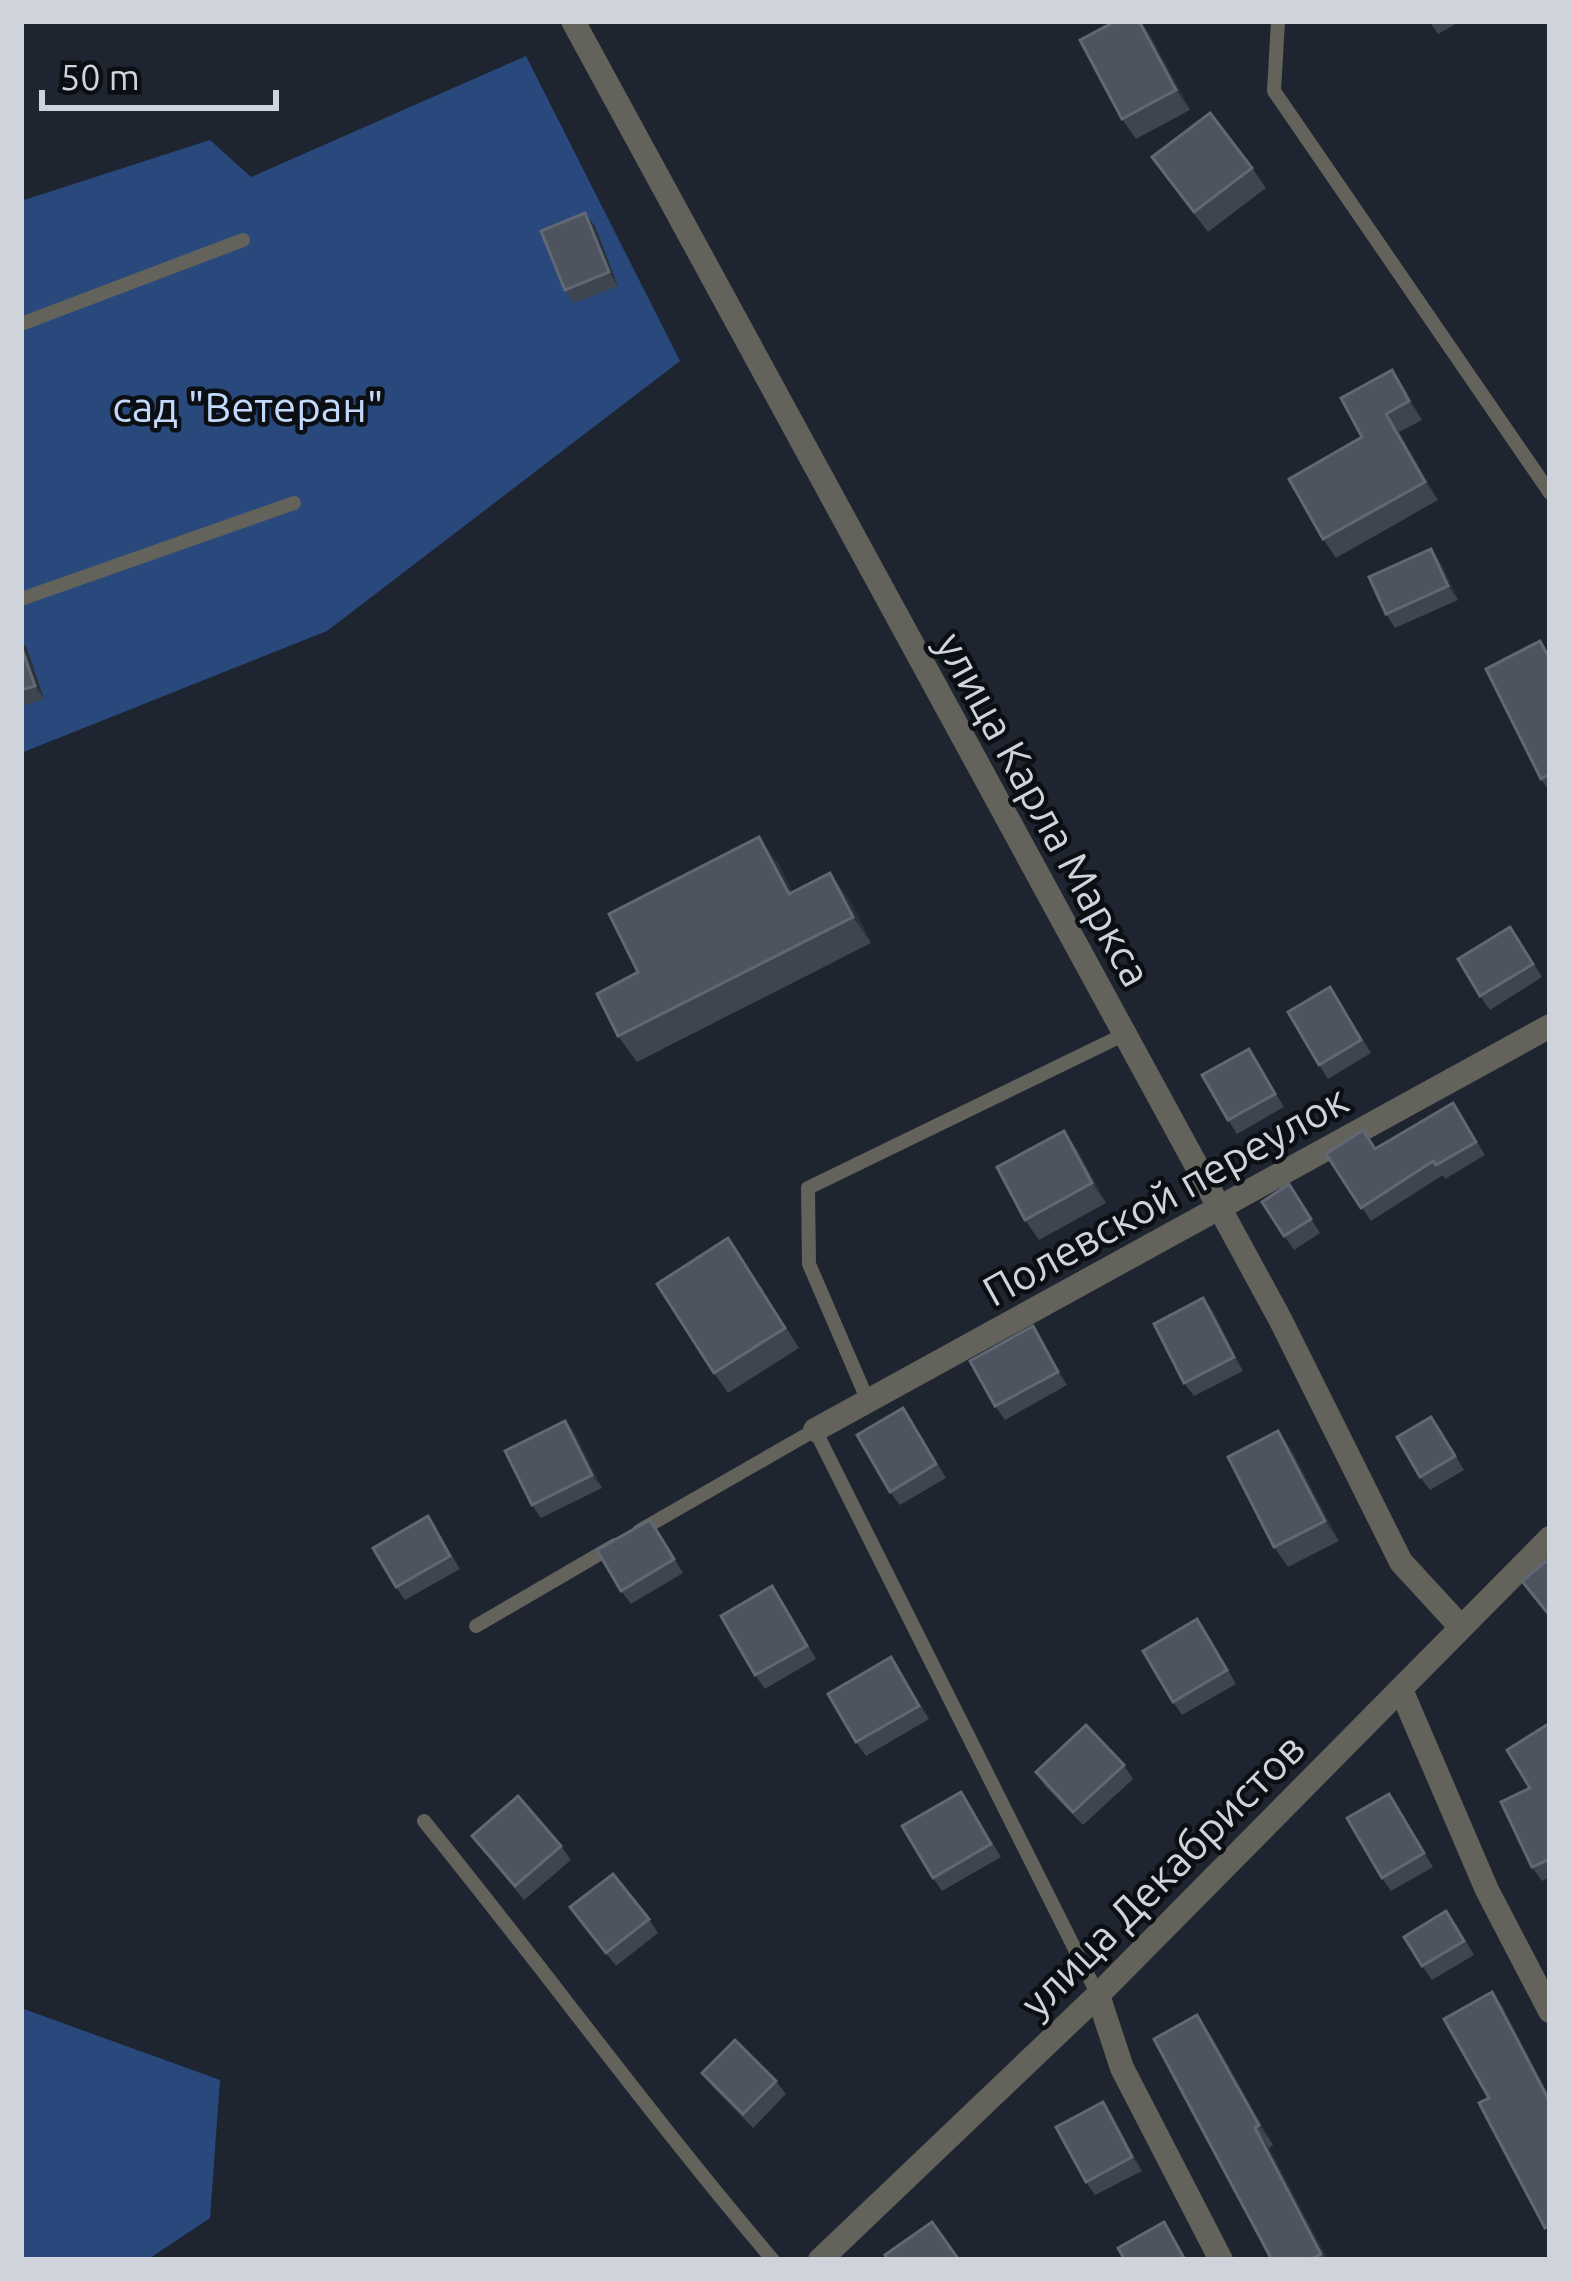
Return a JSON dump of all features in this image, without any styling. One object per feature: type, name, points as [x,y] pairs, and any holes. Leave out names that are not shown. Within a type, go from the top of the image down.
[{"type":"street","name":"улица Карла Маркса","points":[[573,21],[1280,1319],[1401,1562],[1459,1624]]},
{"type":"street","name":"Полевской переулок","points":[[815,1430],[1550,1026]]},
{"type":"street","name":"улица Декабристов","points":[[820,2260],[1097,1995],[1402,1692],[1459,1624],[1550,1538]]},
{"type":"street","points":[[1402,1692],[1487,1890],[1550,2011]]},
{"type":"street","points":[[1097,1995],[1121,2068],[1221,2260]]},
{"type":"lane","points":[[1278,21],[1274,91],[1550,494]]},
{"type":"lane","points":[[21,324],[243,240]]},
{"type":"lane","points":[[21,599],[118,560],[294,502]]},
{"type":"lane","points":[[868,1401],[809,1264],[808,1188],[1123,1035]]},
{"type":"lane","points":[[476,1626],[815,1430],[1097,1995]]},
{"type":"lane","points":[[424,1822],[575,2007],[680,2151],[772,2260]]},
{"type":"green space","name":"сад \"Ветеран\"","points":[[526,56],[680,361],[327,631],[21,753],[21,201],[210,140],[251,177]]},
{"type":"green space","points":[[21,2008],[220,2080],[210,2218],[147,2260],[21,2260]]},
{"type":"building","points":[[1116,21],[1139,21],[1176,90],[1122,119],[1080,40]]},
{"type":"building","points":[[1210,113],[1252,168],[1194,212],[1152,157]]},
{"type":"building","points":[[585,213],[609,272],[565,290],[541,231]]},
{"type":"building","points":[[1392,370],[1409,401],[1386,414],[1425,482],[1323,539],[1289,479],[1362,437],[1341,398]]},
{"type":"building","points":[[1431,549],[1448,586],[1386,614],[1369,577]]},
{"type":"building","points":[[1540,641],[1550,660],[1550,774],[1541,779],[1486,669]]},
{"type":"building","points":[[21,646],[35,686],[21,690]]},
{"type":"building","points":[[759,837],[789,894],[830,873],[853,917],[618,1036],[597,994],[638,972],[609,914]]},
{"type":"building","points":[[1510,927],[1533,964],[1480,996],[1458,959]]},
{"type":"building","points":[[1330,987],[1361,1040],[1319,1065],[1288,1012]]},
{"type":"building","points":[[1249,1049],[1275,1094],[1228,1120],[1202,1075]]},
{"type":"building","points":[[1453,1103],[1476,1142],[1436,1165],[1433,1161],[1361,1208],[1326,1154],[1363,1130],[1375,1149]]},
{"type":"building","points":[[1064,1131],[1092,1183],[1025,1220],[997,1167]]},
{"type":"building","points":[[1289,1184],[1311,1219],[1284,1236],[1262,1202]]},
{"type":"building","points":[[728,1238],[785,1328],[714,1373],[657,1284]]},
{"type":"building","points":[[1203,1298],[1234,1357],[1184,1383],[1154,1324]]},
{"type":"building","points":[[1033,1326],[1058,1372],[995,1406],[970,1361]]},
{"type":"building","points":[[903,1408],[936,1464],[890,1492],[857,1435]]},
{"type":"building","points":[[1431,1417],[1455,1456],[1420,1477],[1397,1437]]},
{"type":"building","points":[[565,1421],[592,1475],[532,1505],[505,1451]]},
{"type":"building","points":[[1278,1431],[1325,1521],[1274,1547],[1228,1457]]},
{"type":"building","points":[[428,1516],[450,1556],[396,1587],[373,1548]]},
{"type":"building","points":[[650,1520],[674,1559],[621,1591],[597,1550]]},
{"type":"building","points":[[1550,1558],[1550,1616],[1522,1581]]},
{"type":"building","points":[[772,1586],[807,1646],[755,1675],[721,1616]]},
{"type":"building","points":[[1197,1619],[1227,1670],[1173,1702],[1143,1651]]},
{"type":"building","points":[[891,1657],[919,1706],[856,1742],[828,1694]]},
{"type":"building","points":[[1550,1723],[1550,1859],[1532,1867],[1501,1802],[1530,1788],[1507,1750]]},
{"type":"building","points":[[1086,1725],[1124,1765],[1073,1812],[1036,1772]]},
{"type":"building","points":[[961,1792],[991,1844],[933,1878],[902,1826]]},
{"type":"building","points":[[1389,1794],[1424,1853],[1382,1878],[1347,1818]]},
{"type":"building","points":[[518,1796],[561,1846],[515,1886],[472,1836]]},
{"type":"building","points":[[613,1874],[649,1919],[606,1953],[570,1907]]},
{"type":"building","points":[[1446,1911],[1464,1941],[1422,1966],[1404,1937]]},
{"type":"building","points":[[1492,1992],[1550,2102],[1550,2225],[1545,2228],[1479,2103],[1489,2098],[1444,2019]]},
{"type":"building","points":[[1197,2015],[1259,2125],[1255,2128],[1321,2254],[1309,2260],[1272,2260],[1154,2039]]},
{"type":"building","points":[[735,2040],[776,2081],[743,2114],[702,2073]]},
{"type":"building","points":[[1103,2102],[1132,2157],[1086,2182],[1056,2127]]},
{"type":"building","points":[[932,2222],[959,2260],[888,2260],[885,2255]]},
{"type":"building","points":[[1164,2222],[1185,2260],[1125,2260],[1118,2248]]}]
